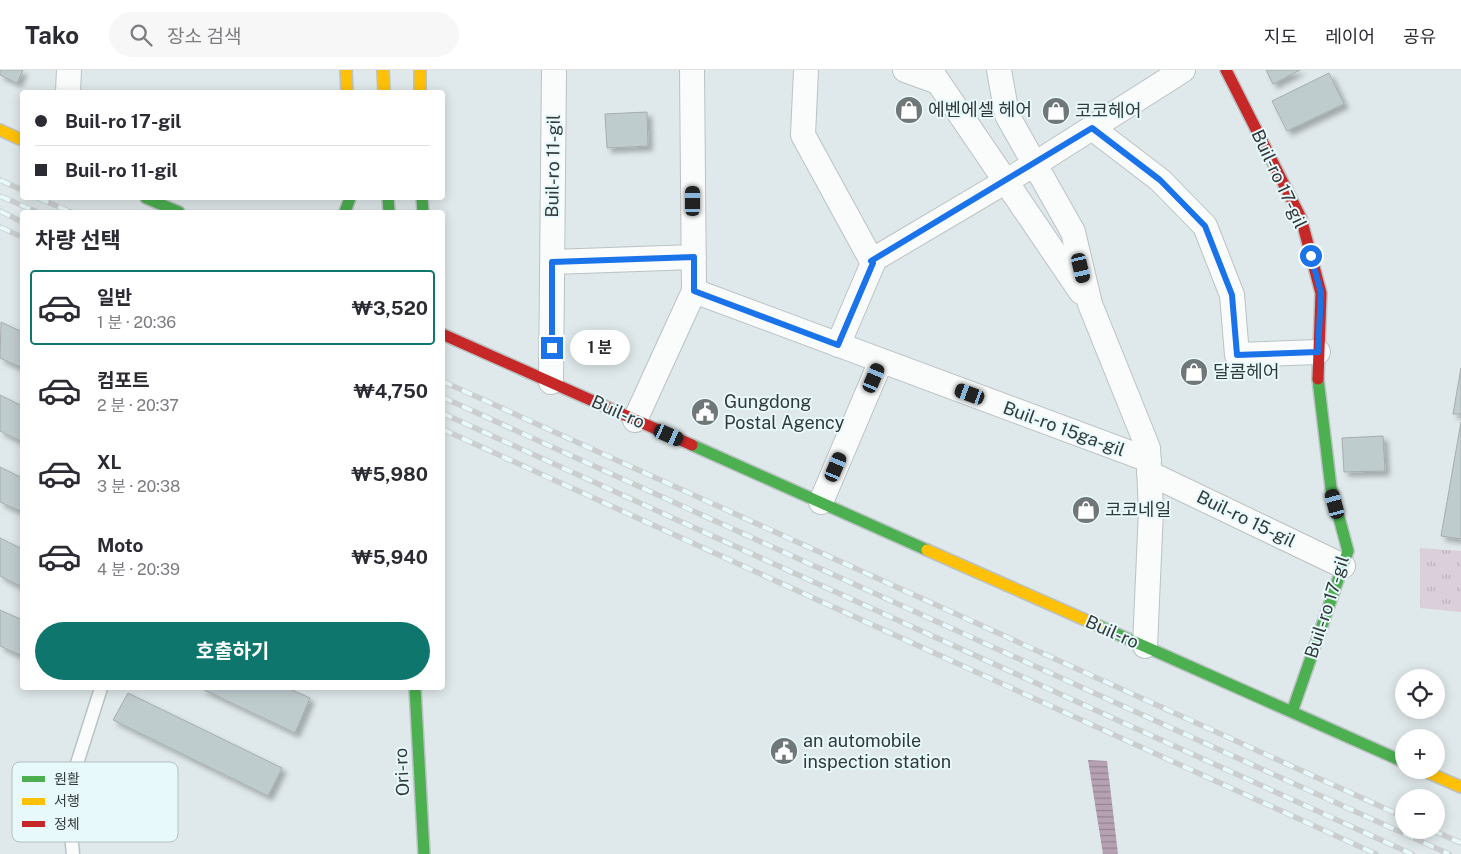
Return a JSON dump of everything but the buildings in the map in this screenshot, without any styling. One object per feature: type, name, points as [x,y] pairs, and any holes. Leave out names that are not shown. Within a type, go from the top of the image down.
[{"type":"street","points":[[68,90],[69,70]]},
{"type":"street","points":[[346,70],[347,90]]},
{"type":"street","points":[[383,70],[384,90]]},
{"type":"street","points":[[420,70],[420,90]]},
{"type":"street","name":"Buil-ro 11-gil","points":[[552,382],[554,70]]},
{"type":"street","points":[[635,420],[694,291],[692,70]]},
{"type":"street","points":[[806,70],[803,135],[873,263],[838,345]]},
{"type":"street","points":[[905,70],[934,76],[1090,304]]},
{"type":"street","points":[[999,70],[1007,115],[1072,232],[1090,304],[1148,448],[1151,510],[1144,646]]},
{"type":"street","points":[[871,261],[1035,164],[1183,70]]},
{"type":"street","name":"Buil-ro 17-gil","points":[[1226,70],[1301,218],[1321,293],[1317,371],[1331,488],[1348,551],[1292,712]]},
{"type":"street","points":[[1092,128],[1160,180],[1205,226],[1232,295],[1237,355],[1318,352]]},
{"type":"street","points":[[0,130],[20,139]]},
{"type":"street","points":[[151,200],[174,210]]},
{"type":"street","points":[[552,262],[694,257]]},
{"type":"street","name":"Buil-ro 15ga-gil","points":[[694,291],[881,361],[1149,467]]},
{"type":"street","name":"Buil-ro","points":[[445,335],[1395,758]]},
{"type":"street","points":[[821,502],[881,361]]},
{"type":"street","name":"Buil-ro 15-gil","points":[[1149,467],[1343,566]]},
{"type":"street","name":"Ori-ro","points":[[415,690],[424,854]]},
{"type":"street","points":[[1443,779],[1461,787]]},
{"type":"lane","points":[[77,762],[100,690]]},
{"type":"green space","points":[[1420,548],[1461,551],[1461,612],[1420,608]]},
{"type":"shaded area","points":[[1088,760],[1107,761],[1118,854],[1103,854]]},
{"type":"railway","points":[[0,180],[20,189]]},
{"type":"railway","points":[[0,196],[32,210]]},
{"type":"railway","points":[[43,200],[66,210]]},
{"type":"railway","points":[[0,211],[20,221]]},
{"type":"railway","points":[[0,227],[20,236]]},
{"type":"railway","points":[[445,382],[1395,813]]},
{"type":"railway","points":[[445,398],[1449,854]]},
{"type":"railway","points":[[445,414],[1412,854]]},
{"type":"railway","points":[[445,430],[1376,854]]},
{"type":"railway","points":[[1445,836],[1461,843]]},
{"type":"traffic: fast","points":[[151,200],[174,210]]},
{"type":"traffic: fast","points":[[346,210],[349,200]]},
{"type":"traffic: fast","points":[[388,200],[389,210]]},
{"type":"traffic: fast","points":[[422,200],[423,210]]},
{"type":"traffic: fast","points":[[1292,712],[1348,551],[1331,488],[1318,379]]},
{"type":"traffic: fast","points":[[692,445],[927,550]]},
{"type":"traffic: fast","points":[[1099,626],[1395,758]]},
{"type":"traffic: fast","points":[[415,690],[424,854]]},
{"type":"traffic: slow","points":[[346,70],[347,90]]},
{"type":"traffic: slow","points":[[383,70],[384,90]]},
{"type":"traffic: slow","points":[[420,70],[420,90]]},
{"type":"traffic: slow","points":[[0,130],[20,139]]},
{"type":"traffic: slow","points":[[927,550],[1099,626]]},
{"type":"traffic: slow","points":[[1443,779],[1461,787]]},
{"type":"traffic: jam","points":[[1226,70],[1301,218],[1321,293],[1318,379]]},
{"type":"traffic: jam","points":[[445,335],[692,445]]},
{"type":"place","name":"에벤에셀 헤어","points":[[909,110]]},
{"type":"place","name":"코코헤어","points":[[1056,111]]},
{"type":"place","name":"달콤헤어","points":[[1194,372]]},
{"type":"place","name":"Gungdong Postal Agency","points":[[705,412]]},
{"type":"place","name":"코코네일","points":[[1086,510]]},
{"type":"place","name":"an automobile inspection station","points":[[784,751]]},
{"type":"route","points":[[552,348],[552,262],[694,257],[694,291],[838,345],[873,263],[871,261],[1092,128],[1160,180],[1205,226],[1232,295],[1237,355],[1318,352],[1321,293],[1311,256]]}]
